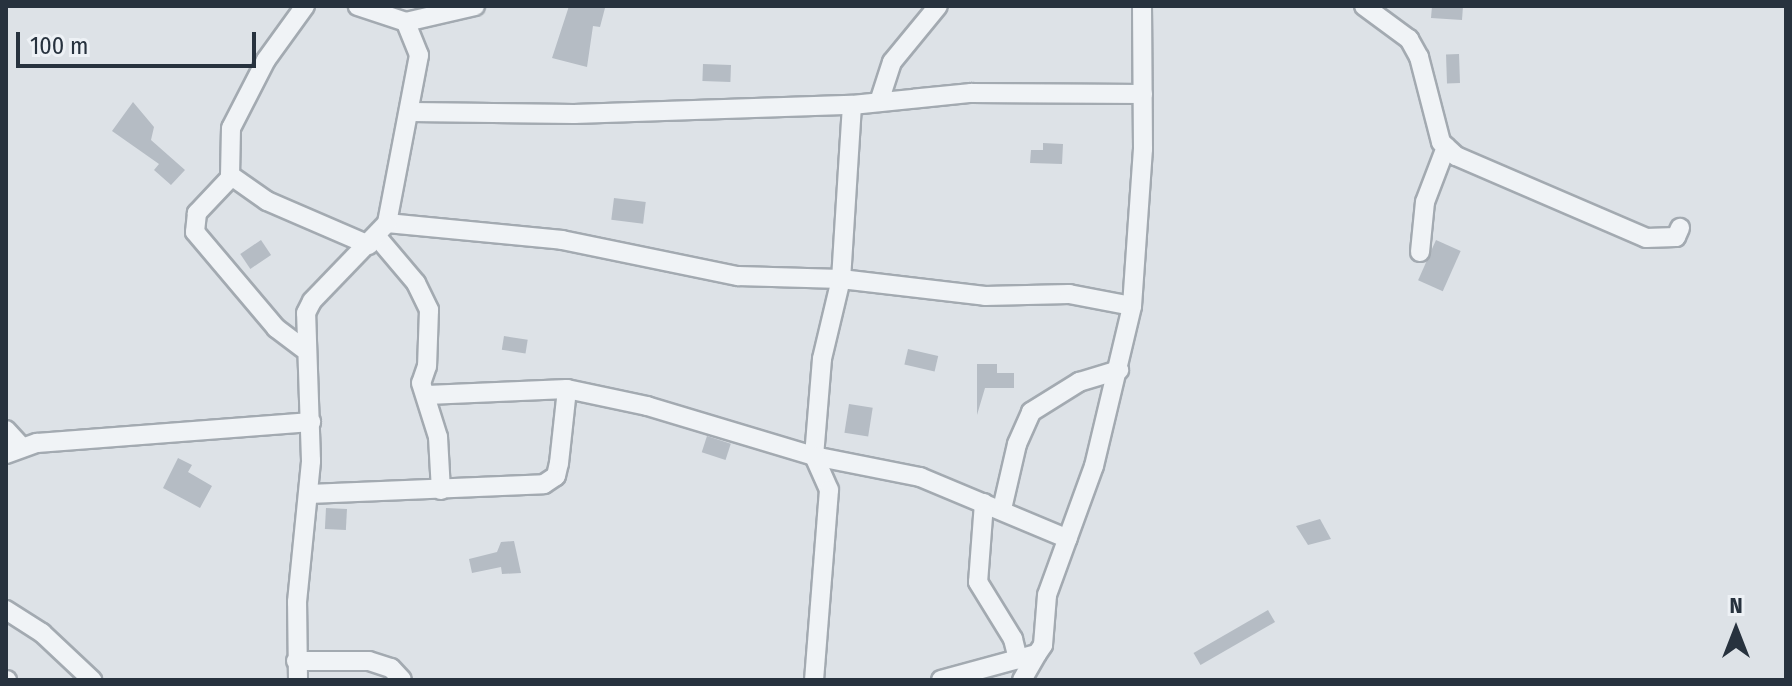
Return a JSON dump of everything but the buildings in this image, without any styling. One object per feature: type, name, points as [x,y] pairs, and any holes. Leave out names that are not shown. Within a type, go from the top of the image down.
[{"type":"street","points":[[305,6],[266,60],[231,128],[227,165],[231,177],[267,201],[378,235],[562,240],[738,276],[841,279],[985,296],[1069,294],[1132,306]]},
{"type":"street","points":[[358,6],[406,22],[475,6]]},
{"type":"street","points":[[879,102],[892,62],[938,6]]},
{"type":"street","points":[[952,678],[1027,656],[1043,645],[1055,564],[1068,539],[1119,370],[1132,306],[1140,226],[1142,6]]},
{"type":"street","points":[[1364,6],[1409,39],[1419,57],[1434,122],[1446,147],[1485,171],[1619,229],[1666,239],[1680,228]]},
{"type":"street","points":[[298,680],[299,571],[309,494],[311,422],[303,348],[312,301],[378,235],[412,112],[419,55],[406,22]]},
{"type":"street","points":[[412,112],[574,114],[852,105],[971,93],[1143,94]]},
{"type":"street","points":[[814,680],[829,490],[814,456],[822,359],[841,279],[852,105]]},
{"type":"street","points":[[1420,252],[1425,202],[1446,147]]},
{"type":"street","points":[[231,177],[197,213],[195,232],[276,328],[303,348]]},
{"type":"street","points":[[378,235],[416,283],[429,310],[427,366],[421,379],[438,437],[441,490]]},
{"type":"street","points":[[1027,656],[978,582],[993,506],[1031,412],[1065,389],[1119,370]]},
{"type":"street","points":[[427,395],[567,389],[661,409],[814,456],[920,477],[1068,539]]},
{"type":"street","points":[[309,494],[528,487],[556,476],[567,389]]},
{"type":"street","points":[[6,430],[14,450],[311,422]]},
{"type":"street","points":[[6,610],[42,633],[92,680]]},
{"type":"street","points":[[1022,680],[1027,656]]},
{"type":"street","points":[[296,661],[369,661],[391,668],[402,680]]}]
